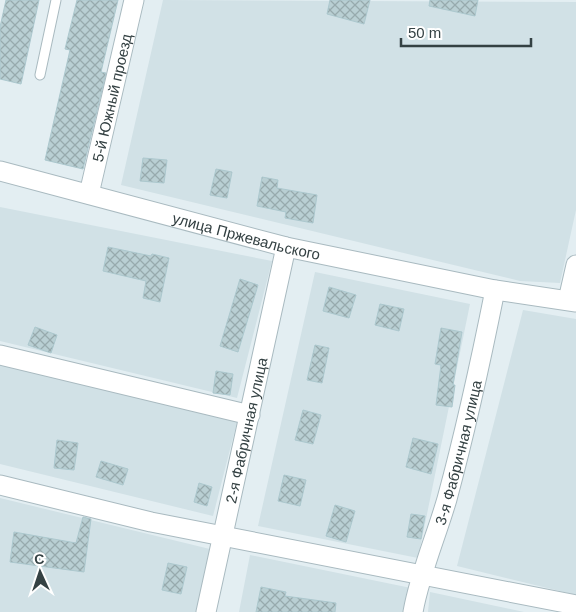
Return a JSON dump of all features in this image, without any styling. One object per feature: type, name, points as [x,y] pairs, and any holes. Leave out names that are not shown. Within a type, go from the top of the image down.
[{"type":"street","name":"5-й Южный проезд","points":[[89,194],[134,0]]},
{"type":"street","name":"улица Пржевальского","points":[[0,172],[286,247],[495,290],[572,301]]},
{"type":"street","name":"2-я Фабричная улица","points":[[206,612],[286,247]]},
{"type":"street","points":[[572,301],[576,265]]},
{"type":"street","name":"3-я Фабричная улица","points":[[413,612],[422,575],[441,519],[470,410],[495,290]]},
{"type":"street","points":[[0,355],[250,415]]},
{"type":"street","points":[[0,485],[118,515],[576,605]]},
{"type":"lane","points":[[40,75],[56,0]]},
{"type":"shaded area","points":[[163,0],[576,2],[576,210],[560,283],[520,281],[121,185]]},
{"type":"shaded area","points":[[0,207],[272,261],[237,398],[0,341]]},
{"type":"shaded area","points":[[315,272],[470,304],[418,558],[258,526]]},
{"type":"shaded area","points":[[523,310],[576,319],[576,595],[457,566]]},
{"type":"shaded area","points":[[0,364],[237,422],[213,516],[0,464]]},
{"type":"shaded area","points":[[0,498],[214,550],[198,612],[0,612]]},
{"type":"shaded area","points":[[250,555],[411,588],[406,612],[239,612]]},
{"type":"shaded area","points":[[430,592],[524,612],[428,612]]},
{"type":"building","points":[[6,0],[39,0],[21,84],[0,79],[0,27]]},
{"type":"building","points":[[77,0],[118,0],[101,72],[106,73],[83,169],[45,160],[70,50],[65,49]]},
{"type":"building","points":[[330,0],[370,0],[364,24],[327,14]]},
{"type":"building","points":[[430,0],[478,0],[475,16],[429,6]]},
{"type":"building","points":[[143,158],[167,160],[164,183],[140,181]]},
{"type":"building","points":[[216,169],[232,172],[227,198],[210,195]]},
{"type":"building","points":[[262,177],[278,180],[277,188],[317,195],[313,223],[285,218],[286,212],[257,206]]},
{"type":"building","points":[[108,247],[169,258],[160,302],[143,298],[146,281],[103,271]]},
{"type":"building","points":[[240,279],[258,285],[238,352],[220,346]]},
{"type":"building","points":[[329,287],[356,295],[349,318],[323,311]]},
{"type":"building","points":[[380,304],[404,309],[399,331],[375,325]]},
{"type":"building","points":[[35,327],[57,335],[51,353],[28,345]]},
{"type":"building","points":[[441,328],[462,332],[453,385],[455,385],[452,407],[436,405],[441,365],[435,364]]},
{"type":"building","points":[[315,345],[329,348],[322,383],[307,380]]},
{"type":"building","points":[[216,371],[233,374],[230,395],[213,393]]},
{"type":"building","points":[[303,410],[321,415],[313,444],[295,440]]},
{"type":"building","points":[[413,438],[438,444],[431,474],[406,467]]},
{"type":"building","points":[[57,440],[78,443],[74,470],[54,468]]},
{"type":"building","points":[[101,461],[128,469],[123,485],[96,477]]},
{"type":"building","points":[[284,475],[306,480],[300,506],[278,501]]},
{"type":"building","points":[[199,483],[212,487],[207,506],[194,502]]},
{"type":"building","points":[[335,505],[355,511],[346,542],[326,536]]},
{"type":"building","points":[[411,514],[425,516],[421,539],[407,537]]},
{"type":"building","points":[[83,517],[91,519],[84,572],[10,562],[14,532],[76,543]]},
{"type":"building","points":[[168,563],[187,567],[181,594],[162,590]]},
{"type":"building","points":[[261,587],[286,592],[285,596],[336,603],[335,612],[256,612]]}]
